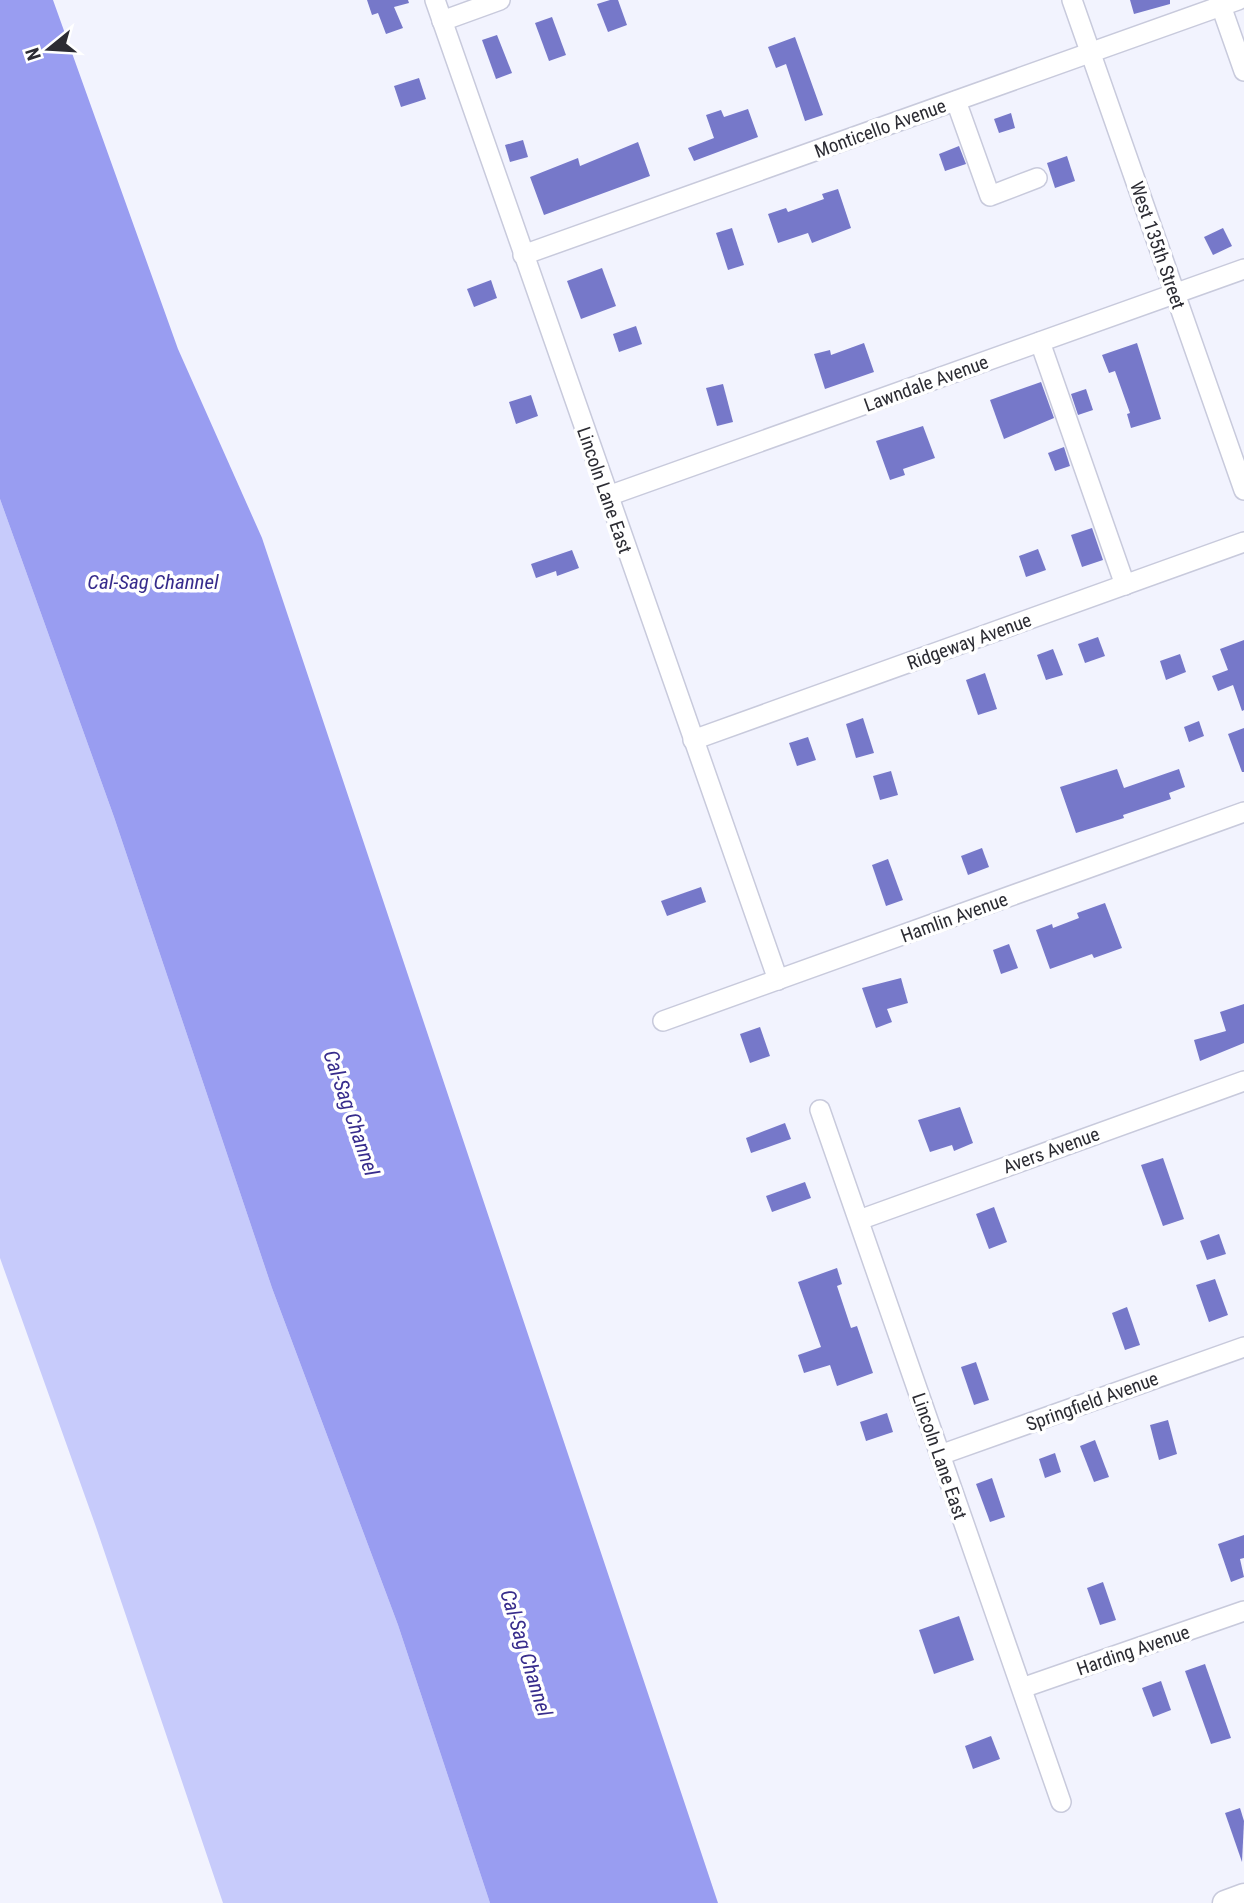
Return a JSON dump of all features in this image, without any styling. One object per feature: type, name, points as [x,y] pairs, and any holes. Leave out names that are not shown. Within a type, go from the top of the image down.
[{"type":"main road","points":[[1225,1903],[1244,1896]]},
{"type":"street","name":"Lincoln Lane East","points":[[435,0],[778,980]]},
{"type":"street","points":[[442,22],[500,0]]},
{"type":"street","name":"West 135th Street","points":[[1072,0],[1244,490]]},
{"type":"street","points":[[1226,2],[1244,71]]},
{"type":"street","name":"Monticello Avenue","points":[[523,256],[1226,2]]},
{"type":"street","points":[[956,101],[990,196],[1037,178]]},
{"type":"street","name":"Lawndale Avenue","points":[[608,496],[1244,269]]},
{"type":"street","points":[[1040,342],[1125,585]]},
{"type":"street","name":"Ridgeway Avenue","points":[[694,740],[1244,542]]},
{"type":"street","name":"Hamlin Avenue","points":[[663,1021],[1244,812]]},
{"type":"street","name":"Avers Avenue","points":[[859,1220],[1244,1081]]},
{"type":"street","name":"Lincoln Lane East","points":[[820,1110],[1061,1802]]},
{"type":"street","name":"Springfield Avenue","points":[[940,1455],[1244,1347]]},
{"type":"street","name":"Harding Avenue","points":[[1022,1688],[1244,1611]]},
{"type":"shaded area","points":[[0,499],[114,817],[272,1288],[398,1625],[490,1903],[223,1903],[96,1527],[0,1258]]},
{"type":"water","name":"Cal-Sag Channel","points":[[0,0],[53,0],[178,349],[262,538],[718,1903],[490,1903],[398,1625],[272,1288],[114,817],[0,499]]},
{"type":"building","points":[[367,0],[408,0],[409,3],[394,7],[403,28],[386,34],[378,13],[372,15]]},
{"type":"building","points":[[618,0],[627,25],[608,32],[597,4]]},
{"type":"building","points":[[1130,0],[1170,0],[1170,4],[1134,14]]},
{"type":"building","points":[[552,17],[566,55],[549,61],[535,23]]},
{"type":"building","points":[[497,35],[512,73],[496,79],[482,40]]},
{"type":"building","points":[[795,37],[823,115],[805,121],[786,64],[776,68],[768,47]]},
{"type":"building","points":[[419,78],[426,99],[401,107],[394,86]]},
{"type":"building","points":[[748,109],[758,137],[694,161],[688,148],[714,138],[706,115],[721,110],[724,117]]},
{"type":"building","points":[[1011,113],[1015,128],[999,133],[994,119]]},
{"type":"building","points":[[523,140],[528,157],[510,162],[505,145]]},
{"type":"building","points":[[638,142],[650,176],[544,215],[530,177],[578,158],[580,166]]},
{"type":"building","points":[[959,146],[966,164],[945,171],[939,154]]},
{"type":"building","points":[[1067,156],[1075,181],[1055,188],[1047,163]]},
{"type":"building","points":[[838,189],[851,228],[812,243],[808,233],[778,243],[768,214],[786,208],[788,212],[824,199],[822,194]]},
{"type":"building","points":[[732,228],[744,265],[728,270],[716,233]]},
{"type":"building","points":[[1223,228],[1232,246],[1213,255],[1204,237]]},
{"type":"building","points":[[602,268],[616,306],[581,319],[567,281]]},
{"type":"building","points":[[491,280],[497,298],[474,307],[467,289]]},
{"type":"building","points":[[636,326],[642,344],[619,352],[613,334]]},
{"type":"building","points":[[864,343],[874,372],[825,389],[814,354],[830,350],[831,355]]},
{"type":"building","points":[[1137,343],[1161,419],[1131,428],[1127,414],[1130,413],[1115,371],[1109,373],[1102,355]]},
{"type":"building","points":[[1041,382],[1054,418],[1004,439],[990,400]]},
{"type":"building","points":[[723,384],[733,422],[717,426],[706,388]]},
{"type":"building","points":[[1086,389],[1093,410],[1078,415],[1071,394]]},
{"type":"building","points":[[531,395],[538,416],[516,424],[509,402]]},
{"type":"building","points":[[923,426],[935,458],[903,469],[905,475],[890,480],[876,441]]},
{"type":"building","points":[[1064,447],[1070,466],[1055,471],[1048,453]]},
{"type":"building","points":[[1092,528],[1103,560],[1082,567],[1071,535]]},
{"type":"building","points":[[1038,549],[1046,570],[1026,577],[1019,556]]},
{"type":"building","points":[[572,550],[579,568],[557,576],[556,571],[536,578],[531,564]]},
{"type":"building","points":[[1098,637],[1105,656],[1085,663],[1078,644]]},
{"type":"building","points":[[1244,640],[1242,711],[1233,685],[1218,691],[1212,676],[1228,670],[1220,649]]},
{"type":"building","points":[[1053,649],[1063,675],[1046,680],[1037,655]]},
{"type":"building","points":[[1180,654],[1186,672],[1166,680],[1160,661]]},
{"type":"building","points":[[985,673],[997,709],[978,715],[966,680]]},
{"type":"building","points":[[863,718],[874,753],[856,758],[846,724]]},
{"type":"building","points":[[1199,721],[1204,736],[1189,742],[1184,727]]},
{"type":"building","points":[[1244,728],[1244,772],[1242,772],[1228,734]]},
{"type":"building","points":[[808,737],[816,760],[797,766],[789,743]]},
{"type":"building","points":[[1117,769],[1124,788],[1179,769],[1185,787],[1169,793],[1171,799],[1076,833],[1060,787]]},
{"type":"building","points":[[891,771],[898,795],[880,800],[873,776]]},
{"type":"building","points":[[982,848],[989,867],[968,875],[961,856]]},
{"type":"building","points":[[888,859],[903,900],[886,906],[872,865]]},
{"type":"building","points":[[701,887],[706,902],[667,916],[661,901]]},
{"type":"building","points":[[1105,903],[1122,948],[1094,958],[1092,954],[1050,969],[1036,930],[1052,924],[1053,928],[1079,918],[1077,913]]},
{"type":"building","points":[[1009,944],[1018,968],[1001,974],[993,950]]},
{"type":"building","points":[[901,978],[908,1003],[887,1009],[892,1022],[876,1028],[862,988]]},
{"type":"building","points":[[1244,1004],[1244,1043],[1200,1061],[1194,1040],[1226,1031],[1220,1012]]},
{"type":"building","points":[[760,1027],[770,1056],[750,1063],[740,1034]]},
{"type":"building","points":[[960,1107],[973,1143],[954,1151],[952,1145],[930,1152],[918,1120]]},
{"type":"building","points":[[785,1123],[791,1139],[751,1153],[746,1138]]},
{"type":"building","points":[[1163,1158],[1184,1219],[1163,1226],[1141,1165]]},
{"type":"building","points":[[805,1182],[811,1198],[772,1212],[766,1196]]},
{"type":"building","points":[[994,1207],[1007,1242],[989,1249],[976,1214]]},
{"type":"building","points":[[1219,1234],[1226,1254],[1207,1260],[1200,1241]]},
{"type":"building","points":[[837,1268],[842,1284],[837,1286],[851,1328],[857,1326],[873,1373],[837,1386],[830,1365],[804,1373],[798,1355],[821,1347],[798,1282]]},
{"type":"building","points":[[1215,1279],[1228,1315],[1209,1322],[1196,1285]]},
{"type":"building","points":[[1127,1307],[1140,1345],[1125,1350],[1112,1313]]},
{"type":"building","points":[[976,1362],[989,1400],[974,1405],[961,1367]]},
{"type":"building","points":[[887,1413],[893,1432],[866,1441],[860,1422]]},
{"type":"building","points":[[1168,1420],[1177,1454],[1159,1460],[1150,1425]]},
{"type":"building","points":[[1095,1440],[1109,1477],[1094,1482],[1080,1446]]},
{"type":"building","points":[[1055,1453],[1061,1472],[1045,1478],[1039,1459]]},
{"type":"building","points":[[992,1478],[1005,1517],[990,1522],[976,1484]]},
{"type":"building","points":[[1244,1535],[1244,1558],[1240,1559],[1244,1577],[1231,1582],[1218,1544]]},
{"type":"building","points":[[1103,1582],[1116,1620],[1100,1625],[1087,1588]]},
{"type":"building","points":[[959,1616],[974,1660],[934,1674],[919,1630]]},
{"type":"building","points":[[1205,1664],[1231,1738],[1211,1744],[1185,1671]]},
{"type":"building","points":[[1161,1681],[1171,1710],[1153,1717],[1142,1688]]},
{"type":"building","points":[[991,1736],[1000,1759],[973,1769],[965,1746]]},
{"type":"building","points":[[1240,1808],[1244,1821],[1242,1862],[1225,1813]]}]
